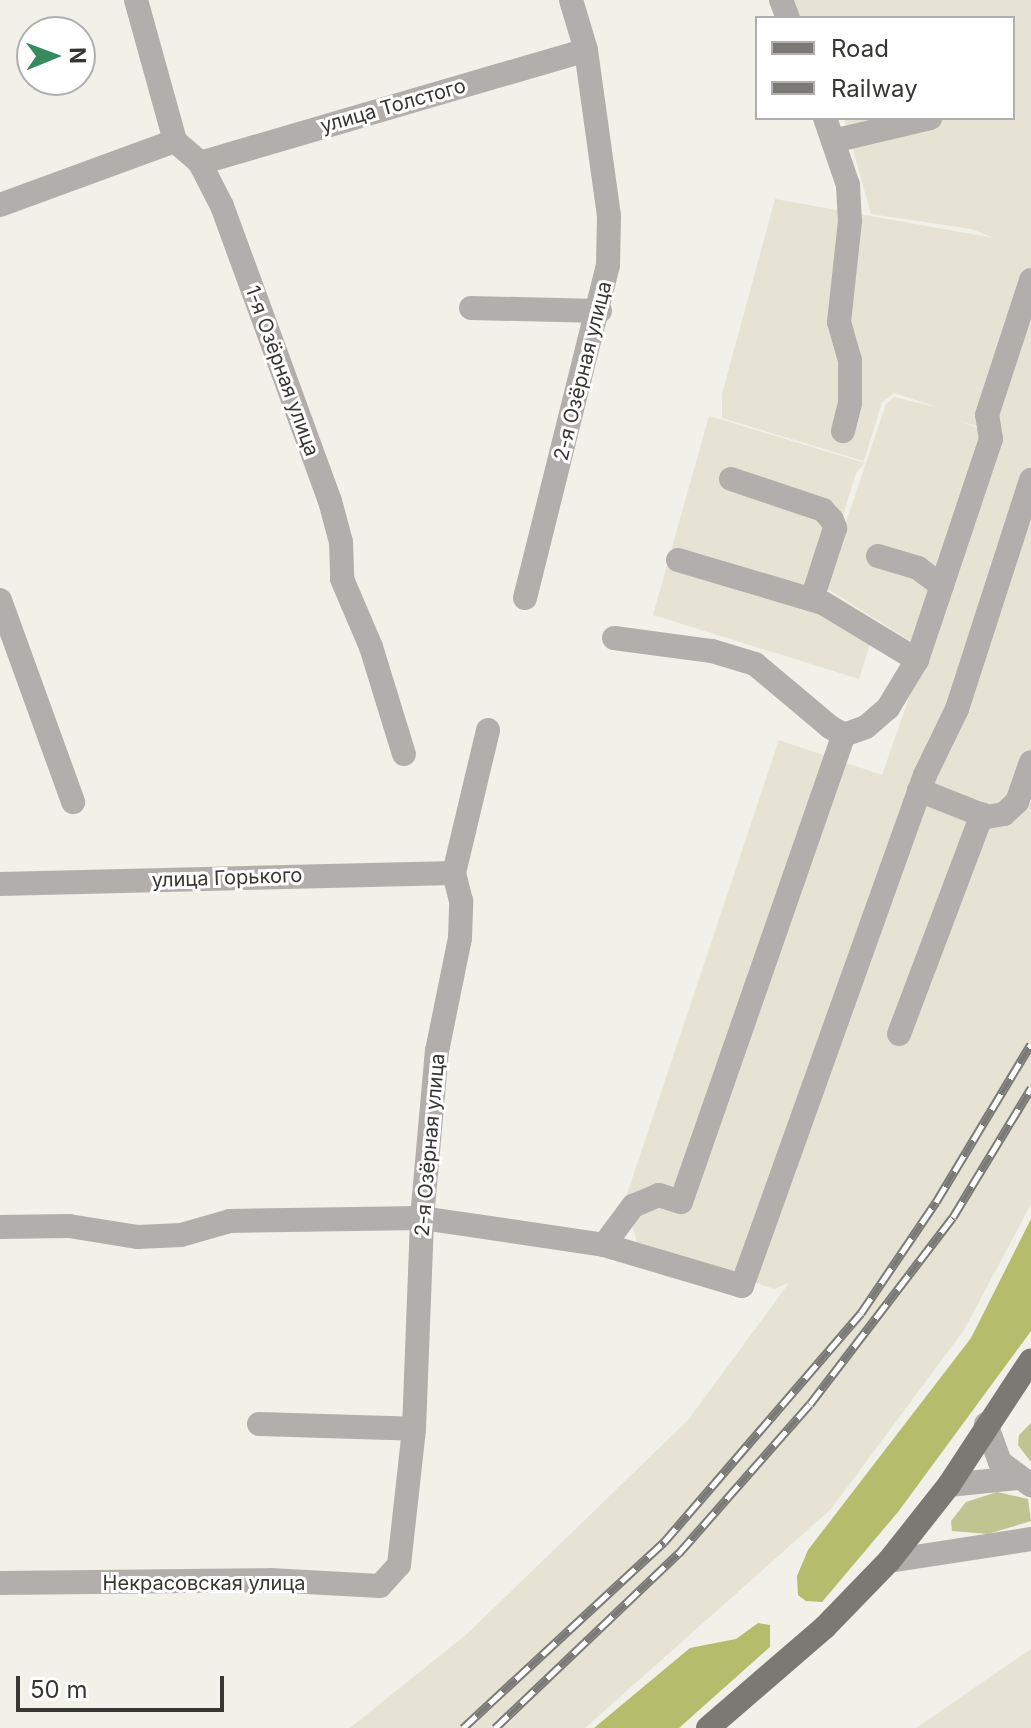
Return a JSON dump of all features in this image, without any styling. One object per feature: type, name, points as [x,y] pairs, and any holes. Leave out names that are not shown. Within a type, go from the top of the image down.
[{"type":"main road","points":[[708,1728],[825,1627],[889,1561],[949,1485],[986,1424],[1028,1371]]},
{"type":"street","points":[[0,205],[175,141],[136,0]]},
{"type":"street","name":"2-я Озёрная улица","points":[[525,598],[600,311],[609,216],[586,50],[571,0]]},
{"type":"street","name":"улица Толстого","points":[[200,163],[586,50]]},
{"type":"street","points":[[843,431],[850,403],[850,360],[839,322],[850,221],[848,185],[829,129],[918,120]]},
{"type":"street","name":"1-я Озёрная улица","points":[[175,141],[200,163],[222,206],[330,501],[341,542],[342,579],[371,647],[404,754]]},
{"type":"street","points":[[844,735],[866,727],[888,708],[917,660],[991,439],[987,415],[1031,280]]},
{"type":"street","points":[[471,308],[600,311]]},
{"type":"street","points":[[731,479],[823,510],[832,520],[835,528],[812,599]]},
{"type":"street","points":[[0,1227],[69,1226],[138,1237],[181,1235],[230,1221],[422,1218],[604,1245],[742,1286],[919,790],[957,709],[1031,480]]},
{"type":"street","points":[[878,556],[918,568],[942,586]]},
{"type":"street","points":[[678,560],[812,599],[865,625],[917,660]]},
{"type":"street","points":[[0,600],[73,802]]},
{"type":"street","points":[[614,638],[712,651],[755,664],[844,735]]},
{"type":"street","name":"2-я Озёрная улица","points":[[399,1565],[414,1429],[422,1218],[437,1051],[460,938],[461,901],[454,873],[488,730]]},
{"type":"street","points":[[604,1245],[633,1206],[659,1195],[681,1202],[844,735]]},
{"type":"street","points":[[919,790],[982,814],[1004,814],[1017,802],[1031,762]]},
{"type":"street","points":[[899,1034],[982,814]]},
{"type":"street","name":"улица Горького","points":[[0,884],[454,873]]},
{"type":"street","points":[[259,1424],[414,1429]]},
{"type":"street","points":[[986,1424],[1000,1462],[1025,1482]]},
{"type":"street","points":[[949,1485],[1025,1482]]},
{"type":"street","points":[[889,1561],[1031,1539]]},
{"type":"street","name":"Некрасовская улица","points":[[0,1583],[270,1580],[380,1586],[399,1565]]},
{"type":"shaded area","points":[[790,0],[1031,0],[1031,1204],[964,1330],[831,1509],[585,1728],[350,1728],[468,1633],[688,1420],[789,1283],[774,1289],[637,1242],[625,1200],[779,740],[882,775],[925,652],[985,429],[960,421],[983,430],[917,645],[824,587],[886,404],[894,397],[940,408],[894,393],[882,402],[864,461],[722,418],[722,394],[775,199],[994,238],[971,229],[871,214],[845,120],[1015,120],[1015,16],[795,16]]},
{"type":"shaded area","points":[[709,416],[865,463],[856,473],[821,587],[877,622],[859,679],[653,615]]},
{"type":"shaded area","points":[[1031,1649],[1031,1728],[916,1728]]},
{"type":"green space","points":[[1031,1219],[1031,1331],[898,1512],[822,1602],[806,1601],[798,1595],[797,1576],[808,1550],[971,1338]]},
{"type":"green space","points":[[1031,1423],[1031,1462],[1018,1445],[1019,1435]]},
{"type":"green space","points":[[997,1492],[1028,1499],[1031,1521],[988,1534],[952,1531],[951,1521],[966,1502]]},
{"type":"green space","points":[[758,1623],[770,1625],[770,1647],[679,1728],[594,1728],[690,1648],[736,1639]]},
{"type":"railway","points":[[463,1728],[664,1542],[861,1313],[936,1202],[1031,1044]]},
{"type":"railway","points":[[495,1728],[679,1553],[810,1404],[953,1217],[1031,1088]]}]
